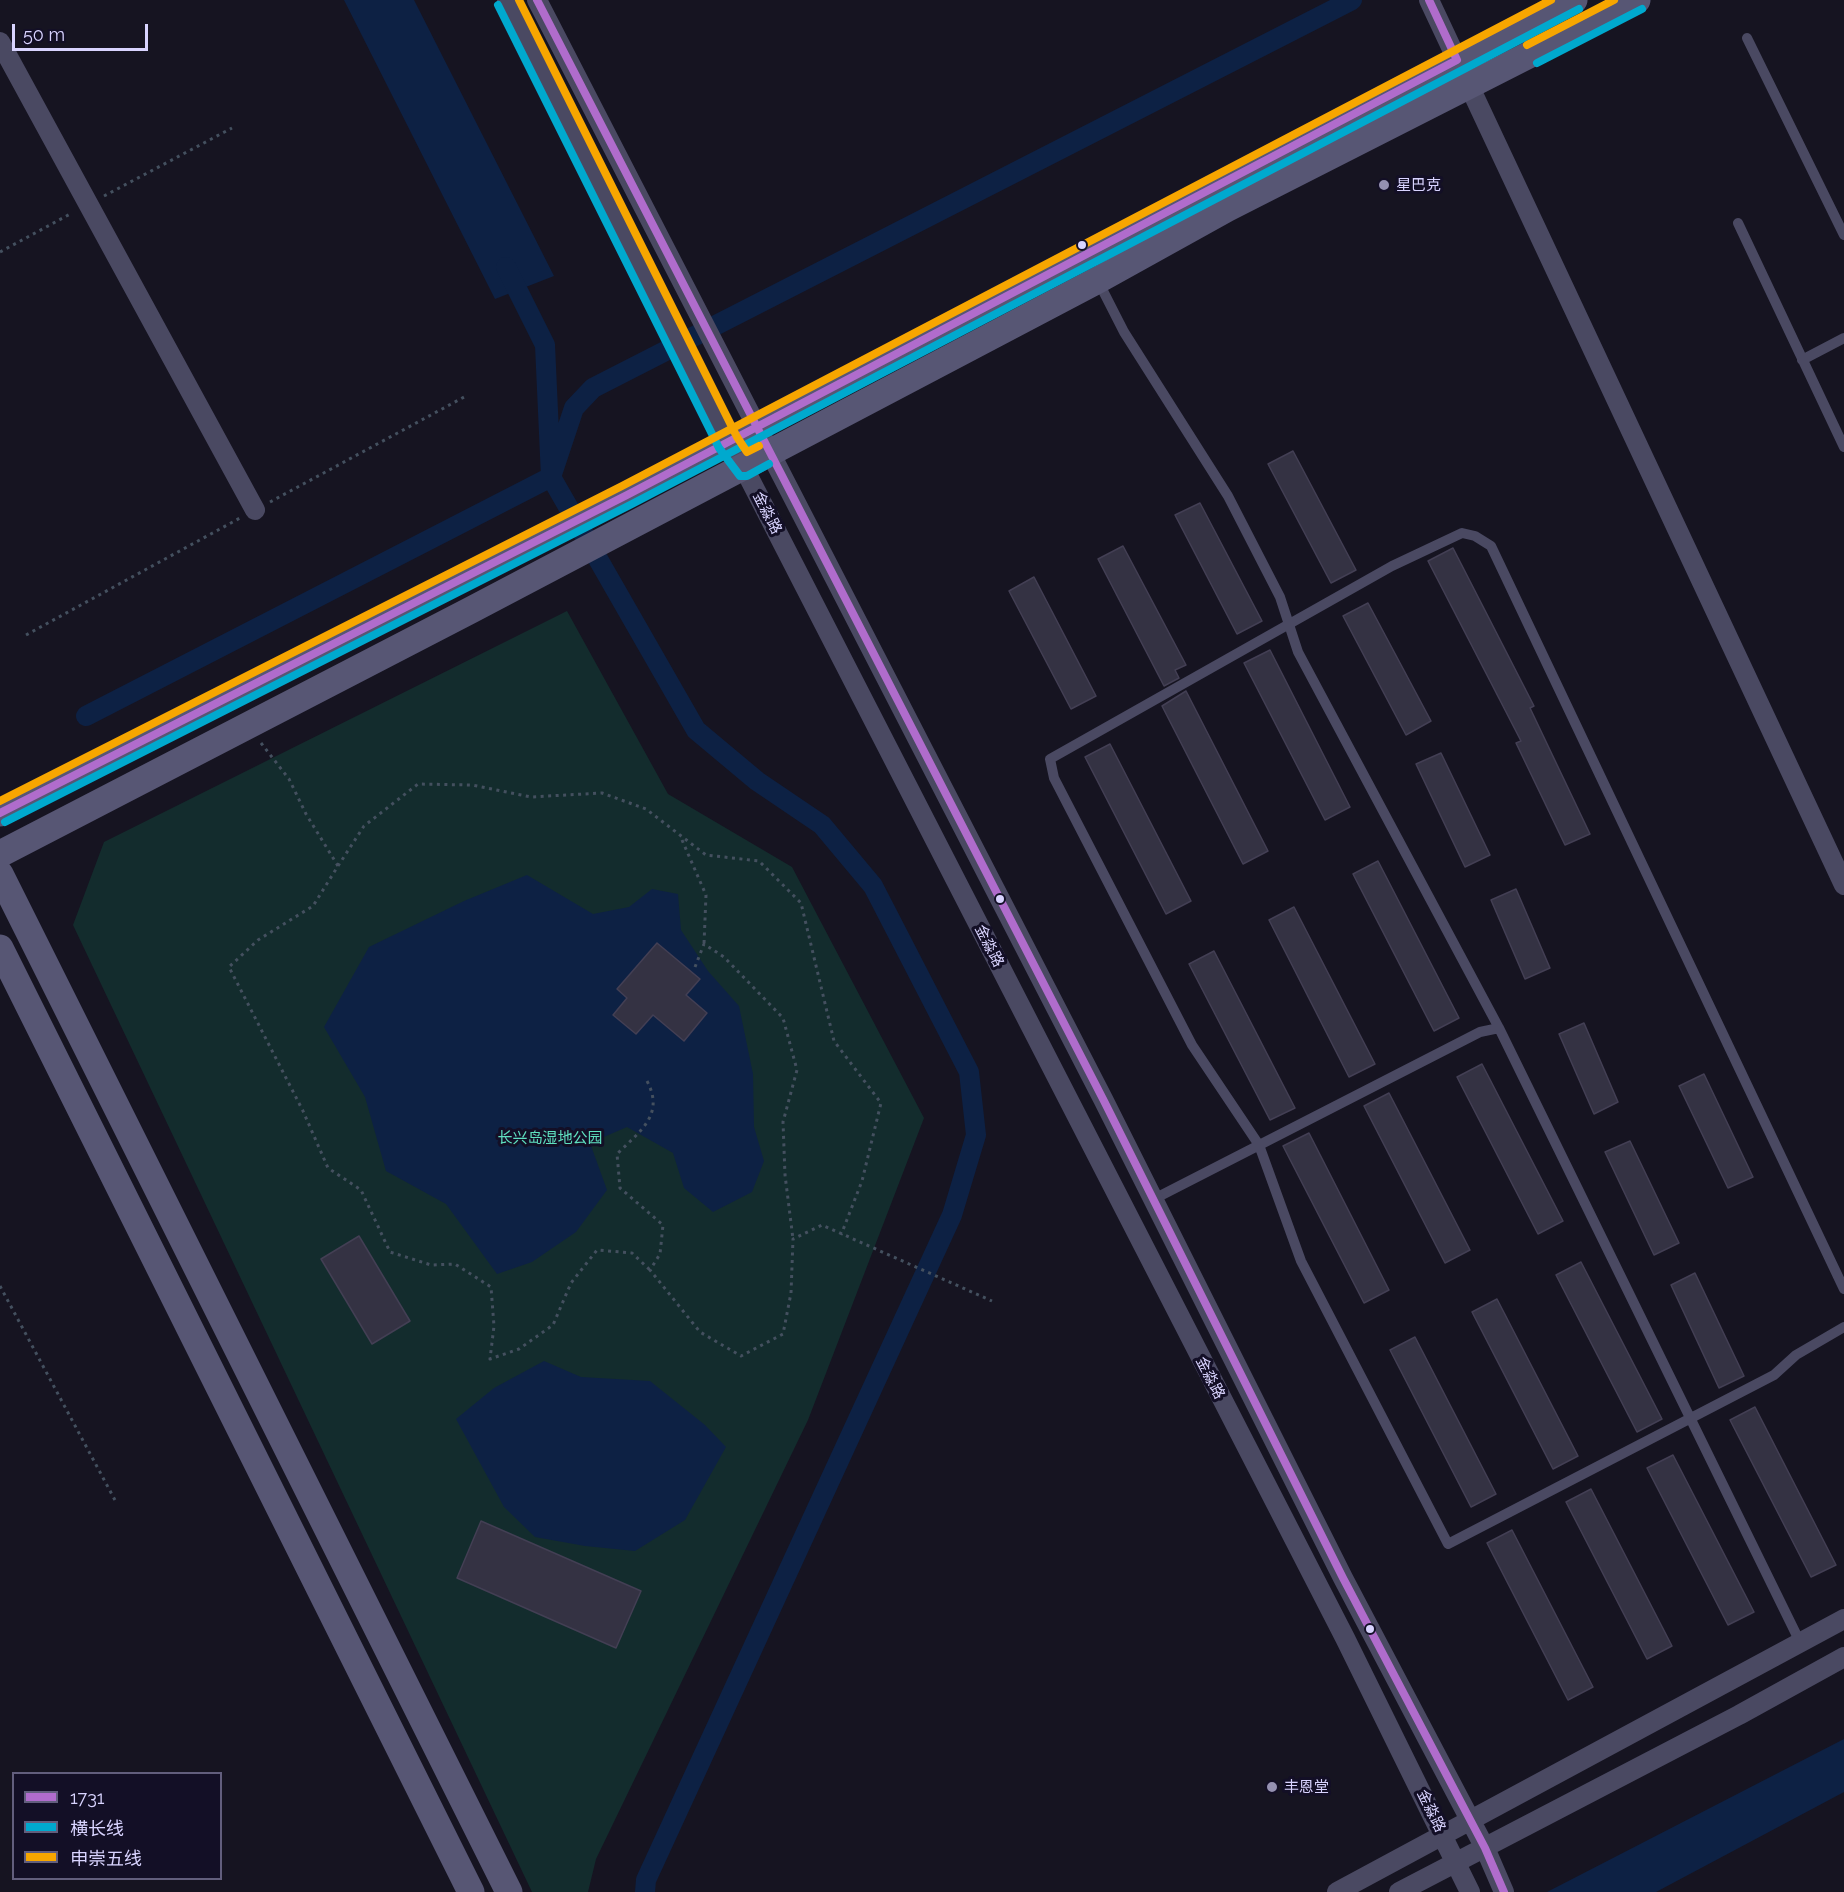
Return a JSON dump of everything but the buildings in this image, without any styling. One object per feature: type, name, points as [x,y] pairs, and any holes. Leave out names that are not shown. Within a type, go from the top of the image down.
[{"type":"street","name":"金淼路","points":[[507,0],[728,442],[743,466],[1345,1638],[1470,1892]]},
{"type":"street","name":"金淼路","points":[[537,0],[1098,1088],[1343,1578],[1485,1848],[1504,1892]]},
{"type":"street","points":[[1428,0],[1844,885]]},
{"type":"street","points":[[0,813],[537,542],[1574,0]]},
{"type":"street","points":[[0,854],[1098,280],[1228,208],[1637,0]]},
{"type":"street","points":[[0,42],[255,510]]},
{"type":"street","points":[[0,874],[508,1892]]},
{"type":"street","points":[[0,948],[471,1892]]},
{"type":"street","points":[[1337,1892],[1844,1619]]},
{"type":"street","points":[[1399,1892],[1456,1864],[1844,1657]]},
{"type":"lane","points":[[1747,38],[1844,236]]},
{"type":"lane","points":[[1738,223],[1844,447]]},
{"type":"lane","points":[[1098,280],[1124,332],[1228,496],[1280,597],[1298,652],[1498,1029],[1800,1642]]},
{"type":"lane","points":[[1802,360],[1844,338]]},
{"type":"lane","points":[[1844,1289],[1491,546],[1474,536],[1462,533],[1392,567],[1050,759],[1054,778],[1192,1045],[1259,1146],[1301,1261],[1448,1544],[1774,1375],[1796,1355],[1844,1327]]},
{"type":"lane","points":[[1152,1200],[1480,1032],[1498,1029]]},
{"type":"path","points":[[0,252],[232,128]]},
{"type":"path","points":[[248,726],[289,779],[306,814],[338,866]]},
{"type":"path","points":[[704,944],[724,957],[783,1018],[797,1070],[783,1122],[785,1175],[793,1239],[791,1293],[783,1334],[741,1356],[700,1332],[650,1270],[632,1253],[597,1250],[571,1283],[553,1325],[519,1349],[490,1359],[494,1326],[491,1287],[455,1264],[431,1265],[390,1252],[360,1190],[328,1168],[303,1111],[229,967],[258,940],[314,906],[364,826],[418,784],[472,785],[531,797],[602,793],[646,808],[706,855],[759,861],[801,903],[834,1041],[881,1103],[862,1181],[841,1235]]},
{"type":"path","points":[[682,838],[706,894],[704,944],[695,967]]},
{"type":"path","points":[[648,1081],[654,1094],[653,1115],[617,1154],[620,1188],[663,1226],[660,1254],[650,1270]]},
{"type":"path","points":[[793,1239],[822,1225],[943,1277],[992,1301]]},
{"type":"path","points":[[0,1286],[116,1502]]},
{"type":"green space","name":"长兴岛湿地公园","points":[[567,611],[668,794],[792,867],[924,1118],[808,1420],[596,1859],[588,1892],[532,1892],[73,925],[104,842]]},
{"type":"water","points":[[344,0],[414,0],[554,276],[495,299]]},
{"type":"water","points":[[527,875],[593,914],[629,907],[652,889],[678,894],[681,930],[708,971],[739,1006],[753,1074],[754,1127],[764,1161],[752,1192],[713,1212],[684,1188],[673,1153],[627,1127],[590,1143],[607,1190],[576,1232],[532,1262],[497,1274],[446,1204],[386,1171],[365,1097],[324,1027],[369,947],[464,901]]},
{"type":"water","points":[[544,1361],[581,1377],[650,1381],[705,1425],[726,1447],[685,1520],[635,1551],[585,1546],[535,1537],[504,1507],[456,1419],[494,1388]]},
{"type":"water","points":[[1844,1739],[1844,1792],[1656,1892],[1547,1892]]},
{"type":"waterway","points":[[86,716],[551,477],[574,408],[593,388],[1352,0]]},
{"type":"waterway","points":[[506,267],[545,345],[551,477],[696,730],[757,781],[822,825],[873,886],[969,1072],[976,1135],[952,1215],[646,1880],[645,1892]]},
{"type":"transit line","name":"申崇五线","points":[[519,0],[737,437],[747,452],[759,446]]},
{"type":"transit line","name":"1731","points":[[537,0],[1103,1099],[1343,1578],[1485,1848],[1504,1892]]},
{"type":"transit line","name":"1731","points":[[0,813],[627,495],[1457,60],[1429,0]]},
{"type":"transit line","name":"申崇五线","points":[[0,801],[622,486],[1551,0]]},
{"type":"transit line","name":"申崇五线","points":[[1527,45],[1614,0]]},
{"type":"transit line","name":"横长线","points":[[498,5],[719,448],[740,476],[747,476],[769,464]]},
{"type":"transit line","name":"横长线","points":[[5,822],[632,504],[1579,9]]},
{"type":"transit line","name":"横长线","points":[[1537,63],[1642,9]]},
{"type":"place","name":"星巴克","points":[[1384,185]]},
{"type":"place","name":"丰恩堂","points":[[1272,1787]]}]
